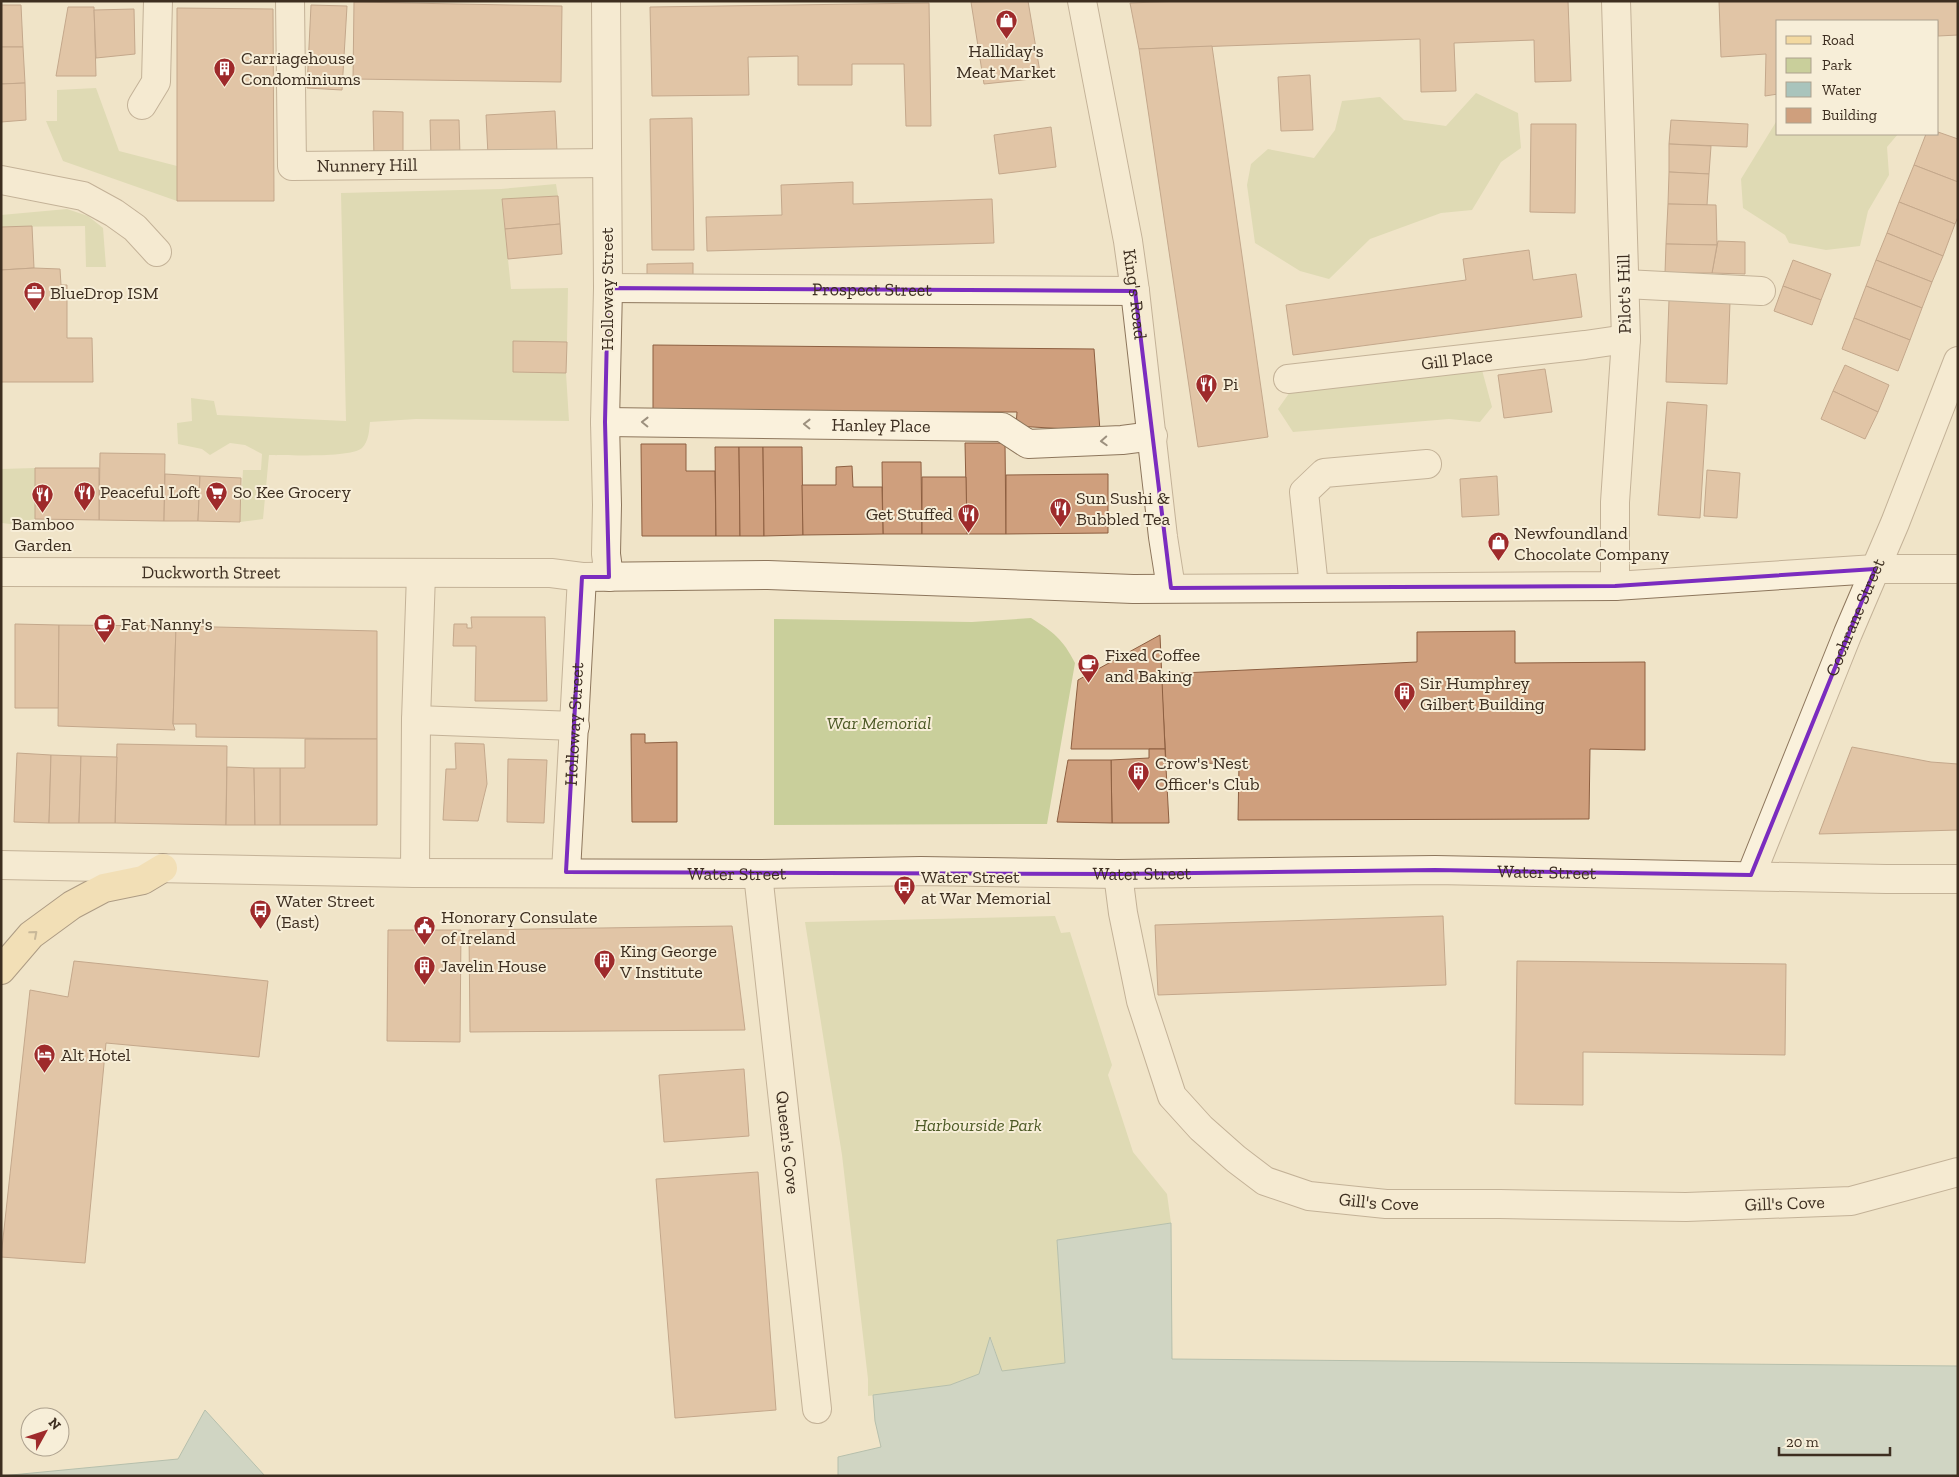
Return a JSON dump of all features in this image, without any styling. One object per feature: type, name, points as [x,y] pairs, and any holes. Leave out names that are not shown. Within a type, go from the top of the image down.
[{"type":"main road","points":[[1,970],[31,935],[72,905],[104,888],[143,880],[163,868]]},
{"type":"street","points":[[142,105],[156,82],[158,1]]},
{"type":"street","name":"Nunnery Hill","points":[[290,1],[292,166],[607,163]]},
{"type":"street","name":"Holloway Street","points":[[606,1],[608,288],[605,422],[606,554],[609,577]]},
{"type":"street","name":"King's Road","points":[[1082,1],[1126,232],[1135,291],[1163,537],[1171,588]]},
{"type":"street","name":"Pilot's Hill","points":[[1615,586],[1615,502],[1626,339],[1616,1]]},
{"type":"street","points":[[1,180],[83,196],[114,213],[135,228],[157,252]]},
{"type":"street","points":[[1625,284],[1761,291]]},
{"type":"street","name":"Prospect Street","points":[[608,288],[1135,291]]},
{"type":"street","name":"Gill Place","points":[[1288,379],[1626,339]]},
{"type":"street","name":"Cochrane Street","points":[[1751,875],[1958,361]]},
{"type":"street","name":"Hanley Place","points":[[605,422],[1002,427],[1028,444],[1122,440],[1153,436]]},
{"type":"street","points":[[1314,587],[1304,492],[1324,473],[1427,464]]},
{"type":"street","name":"Duckworth Street","points":[[1,572],[551,573],[582,578],[768,575],[1133,589],[1615,586],[1875,569],[1958,569]]},
{"type":"street","points":[[415,873],[416,720],[421,574]]},
{"type":"street","name":"Holloway Street","points":[[566,872],[582,578]]},
{"type":"street","points":[[416,720],[574,726]]},
{"type":"street","name":"Water Street","points":[[1,865],[415,873],[758,874],[966,871],[1118,874],[1436,870],[1958,879]]},
{"type":"street","name":"Queen's Cove","points":[[758,874],[817,1410]]},
{"type":"street","name":"Gill's Cove","points":[[1118,874],[1123,912],[1141,1001],[1172,1096],[1201,1128],[1236,1159],[1265,1181],[1309,1196],[1386,1204],[1686,1207],[1851,1201],[1958,1172]]},
{"type":"highlighted area","points":[[608,288],[1135,291],[1171,588],[1615,586],[1875,569],[1751,875],[1435,870],[1118,874],[566,872],[582,577],[609,577],[605,422]]},
{"type":"green space","points":[[96,88],[119,151],[177,166],[177,201],[63,161],[46,121],[57,121],[57,90]]},
{"type":"green space","points":[[1476,93],[1518,113],[1521,148],[1501,162],[1472,210],[1441,213],[1370,239],[1329,279],[1300,271],[1255,243],[1247,185],[1251,164],[1268,149],[1314,158],[1335,130],[1342,101],[1380,97],[1404,120],[1446,126]]},
{"type":"green space","points":[[1776,122],[1776,135],[1897,135],[1887,147],[1889,175],[1868,211],[1860,246],[1826,250],[1789,243],[1785,235],[1743,208],[1741,179]]},
{"type":"green space","points":[[556,184],[558,196],[502,200],[511,289],[568,288],[567,342],[513,341],[513,372],[566,373],[569,421],[416,419],[370,422],[366,442],[362,448],[356,451],[333,455],[269,455],[263,519],[240,522],[243,470],[261,470],[262,454],[245,445],[230,443],[210,455],[202,449],[178,444],[177,423],[192,421],[191,398],[214,401],[217,415],[346,421],[341,193],[501,189]]},
{"type":"green space","points":[[67,209],[88,216],[103,228],[106,267],[86,267],[85,226],[1,227],[1,215]]},
{"type":"green space","points":[[1482,370],[1492,407],[1480,422],[1449,419],[1293,432],[1278,409],[1290,392]]},
{"type":"green space","points":[[35,468],[35,519],[10,524],[2,523],[1,469]]},
{"type":"green space","name":"War Memorial","points":[[1031,618],[1057,637],[1075,663],[1047,824],[774,825],[774,619],[972,622]]},
{"type":"green space","name":"Harbourside Park","points":[[1055,916],[1061,933],[1070,932],[1112,1065],[1108,1075],[1133,1152],[1167,1194],[1171,1223],[1057,1240],[1065,1363],[1002,1371],[991,1338],[979,1374],[950,1385],[868,1396],[868,1379],[842,1155],[805,922]]},
{"type":"water","points":[[1171,1223],[1172,1359],[1958,1366],[1958,1476],[838,1476],[838,1457],[881,1447],[875,1421],[873,1395],[950,1385],[979,1374],[990,1337],[1002,1371],[1065,1363],[1057,1240]]},
{"type":"water","points":[[205,1410],[265,1476],[1,1476],[178,1459]]},
{"type":"building","name":"Halliday's Meat Market","points":[[1028,1],[1041,78],[984,84],[971,2]]},
{"type":"building","points":[[1182,1],[1568,1],[1571,81],[1535,82],[1534,40],[1454,43],[1456,91],[1421,92],[1420,39],[1139,49],[1130,3]]},
{"type":"building","points":[[1719,1],[1958,1],[1958,35],[1939,36],[1939,20],[1776,20],[1776,94],[1765,96],[1766,54],[1721,57]]},
{"type":"building","points":[[354,2],[562,6],[561,82],[353,79]]},
{"type":"building","points":[[929,3],[931,126],[906,126],[904,64],[852,64],[852,85],[798,85],[798,56],[748,57],[749,95],[652,96],[650,7]]},
{"type":"building","points":[[1,5],[21,5],[23,47],[1,47]]},
{"type":"building","points":[[311,5],[347,6],[342,90],[307,88]]},
{"type":"building","points":[[68,7],[94,7],[96,76],[56,76]]},
{"type":"building","name":"Carriagehouse Condominiums","points":[[177,8],[273,9],[274,201],[177,201]]},
{"type":"building","points":[[134,9],[135,54],[96,58],[94,10]]},
{"type":"building","points":[[1212,46],[1268,437],[1198,447],[1139,49]]},
{"type":"building","points":[[1,47],[23,47],[25,83],[1,84]]},
{"type":"building","points":[[1310,75],[1313,130],[1281,131],[1278,77]]},
{"type":"building","points":[[25,83],[26,120],[1,122],[1,84]]},
{"type":"building","points":[[373,111],[403,112],[403,158],[374,158]]},
{"type":"building","points":[[555,111],[557,151],[488,155],[486,115]]},
{"type":"building","points":[[692,118],[694,250],[652,250],[650,119]]},
{"type":"building","points":[[430,120],[459,120],[460,156],[431,157]]},
{"type":"building","points":[[1671,120],[1748,124],[1747,147],[1669,144]]},
{"type":"building","points":[[1531,124],[1576,124],[1575,213],[1530,212]]},
{"type":"building","points":[[1051,127],[1056,167],[999,174],[994,135]]},
{"type":"building","points":[[1939,132],[1958,139],[1958,182],[1914,165],[1926,135],[1939,135]]},
{"type":"building","points":[[1669,144],[1711,146],[1709,174],[1669,172]]},
{"type":"building","points":[[1914,165],[1958,182],[1958,217],[1955,224],[1899,202]]},
{"type":"building","points":[[1669,172],[1709,174],[1707,205],[1668,204]]},
{"type":"building","points":[[853,182],[853,204],[992,199],[994,243],[707,251],[706,217],[782,215],[781,185]]},
{"type":"building","points":[[558,196],[560,224],[505,229],[502,199]]},
{"type":"building","points":[[1899,202],[1955,224],[1943,256],[1887,233]]},
{"type":"building","points":[[1668,204],[1716,205],[1717,245],[1666,244]]},
{"type":"building","points":[[560,224],[562,254],[508,259],[505,229]]},
{"type":"building","points":[[32,226],[34,268],[1,270],[1,227]]},
{"type":"building","points":[[1887,233],[1943,256],[1932,282],[1876,260]]},
{"type":"building","points":[[1718,241],[1745,242],[1745,274],[1712,273]]},
{"type":"building","points":[[1666,244],[1717,245],[1712,273],[1665,273]]},
{"type":"building","points":[[1529,250],[1533,280],[1576,274],[1582,317],[1293,355],[1286,305],[1466,280],[1463,259]]},
{"type":"building","points":[[1793,260],[1831,274],[1821,300],[1783,286]]},
{"type":"building","points":[[1876,260],[1932,282],[1922,308],[1866,286]]},
{"type":"building","points":[[693,263],[693,285],[647,285],[647,264]]},
{"type":"building","name":"BlueDrop ISM","points":[[60,269],[61,285],[67,285],[67,338],[92,338],[93,382],[1,382],[1,270]]},
{"type":"building","points":[[1783,286],[1821,300],[1812,325],[1774,311]]},
{"type":"building","points":[[1866,286],[1922,308],[1910,340],[1854,318]]},
{"type":"building","points":[[1669,300],[1730,302],[1727,384],[1666,382]]},
{"type":"building","points":[[1854,318],[1910,340],[1898,371],[1842,349]]},
{"type":"building","points":[[513,341],[567,342],[566,373],[513,372]]},
{"type":"building","points":[[653,345],[1094,349],[1100,431],[1016,426],[1017,412],[653,412]]},
{"type":"building","points":[[1845,365],[1889,385],[1878,412],[1833,391]]},
{"type":"building","points":[[1545,369],[1552,412],[1504,418],[1498,375]]},
{"type":"building","points":[[1833,391],[1878,412],[1865,439],[1821,419]]},
{"type":"building","points":[[1667,402],[1707,405],[1700,518],[1658,515]]},
{"type":"building","points":[[965,443],[1005,443],[1006,534],[967,534]]},
{"type":"building","points":[[641,444],[686,444],[686,471],[715,471],[716,536],[642,536]]},
{"type":"building","points":[[715,447],[739,447],[740,536],[716,536]]},
{"type":"building","points":[[739,447],[763,447],[764,536],[740,536]]},
{"type":"building","points":[[763,447],[802,447],[803,535],[764,536]]},
{"type":"building","points":[[100,453],[165,454],[164,521],[99,520]]},
{"type":"building","points":[[882,462],[921,462],[922,534],[883,534]]},
{"type":"building","points":[[852,466],[853,487],[882,487],[883,534],[803,535],[802,485],[836,485],[836,467]]},
{"type":"building","points":[[35,468],[99,468],[99,520],[35,519]]},
{"type":"building","points":[[1707,470],[1740,473],[1737,518],[1704,516]]},
{"type":"building","points":[[165,474],[200,476],[198,521],[164,521]]},
{"type":"building","points":[[1108,474],[1108,533],[1006,534],[1006,475]]},
{"type":"building","points":[[200,476],[241,478],[240,522],[198,521]]},
{"type":"building","points":[[1497,476],[1499,515],[1462,517],[1460,479]]},
{"type":"building","points":[[922,477],[966,477],[967,534],[922,534]]},
{"type":"building","points":[[471,617],[545,617],[547,701],[475,701],[476,646],[453,646],[454,624],[467,624],[467,628],[472,628]]},
{"type":"building","points":[[15,624],[59,625],[59,708],[15,708]]},
{"type":"building","points":[[59,625],[176,626],[173,724],[175,730],[58,726]]},
{"type":"building","points":[[176,626],[377,631],[377,739],[196,737],[196,724],[173,724]]},
{"type":"building","name":"Sir Humphrey Gilbert Building","points":[[1515,631],[1515,663],[1645,662],[1645,750],[1590,749],[1589,819],[1238,820],[1239,764],[1166,762],[1161,674],[1417,662],[1417,632]]},
{"type":"building","points":[[1160,635],[1165,749],[1071,749],[1078,680]]},
{"type":"building","points":[[631,734],[645,734],[645,743],[677,742],[677,822],[632,822]]},
{"type":"building","points":[[305,739],[377,739],[377,825],[280,825],[280,768],[305,768]]},
{"type":"building","points":[[455,743],[484,744],[487,784],[478,821],[443,820],[446,769],[456,769]]},
{"type":"building","points":[[117,744],[227,746],[226,825],[115,823]]},
{"type":"building","points":[[1852,747],[1931,762],[1958,764],[1958,830],[1819,834]]},
{"type":"building","name":"Crow's Nest Officer's Club","points":[[1149,749],[1165,749],[1169,823],[1112,823],[1111,760],[1149,758]]},
{"type":"building","points":[[17,753],[51,755],[49,823],[14,822]]},
{"type":"building","points":[[51,755],[81,756],[79,823],[49,823]]},
{"type":"building","points":[[81,756],[117,757],[115,823],[79,823]]},
{"type":"building","points":[[508,759],[547,760],[544,823],[507,822]]},
{"type":"building","points":[[1068,760],[1111,760],[1112,823],[1057,822]]},
{"type":"building","points":[[227,767],[254,768],[255,825],[226,825]]},
{"type":"building","points":[[254,768],[280,768],[280,825],[255,825]]},
{"type":"building","points":[[1443,916],[1446,985],[1158,995],[1155,925]]},
{"type":"building","name":"King George V Institute","points":[[732,926],[745,1030],[470,1032],[469,930]]},
{"type":"building","name":"Javelin House","points":[[388,930],[461,930],[460,1042],[387,1041]]},
{"type":"building","points":[[74,961],[268,981],[259,1057],[106,1043],[85,1263],[1,1257],[30,990],[68,997]]},
{"type":"building","points":[[1517,961],[1786,964],[1785,1055],[1583,1052],[1583,1105],[1515,1104]]},
{"type":"building","points":[[744,1069],[749,1136],[664,1142],[659,1075]]},
{"type":"building","points":[[758,1172],[776,1410],[675,1418],[656,1179]]},
{"type":"place","name":"Halliday's Meat Market","points":[[1006,40]]},
{"type":"place","name":"Carriagehouse Condominiums","points":[[225,87]]},
{"type":"place","name":"BlueDrop ISM","points":[[34,312]]},
{"type":"place","name":"Pi","points":[[1207,403]]},
{"type":"place","name":"Peaceful Loft","points":[[84,511]]},
{"type":"place","name":"So Kee Grocery","points":[[217,511]]},
{"type":"place","name":"Bamboo Garden","points":[[43,513]]},
{"type":"place","name":"Sun Sushi & Bubbled Tea","points":[[1060,527]]},
{"type":"place","name":"Get Stuffed","points":[[969,533]]},
{"type":"place","name":"Newfoundland Chocolate Company","points":[[1498,562]]},
{"type":"place","name":"Fat Nanny's","points":[[105,643]]},
{"type":"place","name":"Fixed Coffee and Baking","points":[[1089,684]]},
{"type":"place","name":"Sir Humphrey Gilbert Building","points":[[1404,712]]},
{"type":"place","name":"Crow's Nest Officer's Club","points":[[1139,792]]},
{"type":"place","name":"Water Street at War Memorial","points":[[905,906]]},
{"type":"place","name":"Water Street (East)","points":[[260,930]]},
{"type":"place","name":"Honorary Consulate of Ireland","points":[[425,946]]},
{"type":"place","name":"King George V Institute","points":[[604,980]]},
{"type":"place","name":"Javelin House","points":[[424,985]]},
{"type":"place","name":"Alt Hotel","points":[[45,1074]]}]
